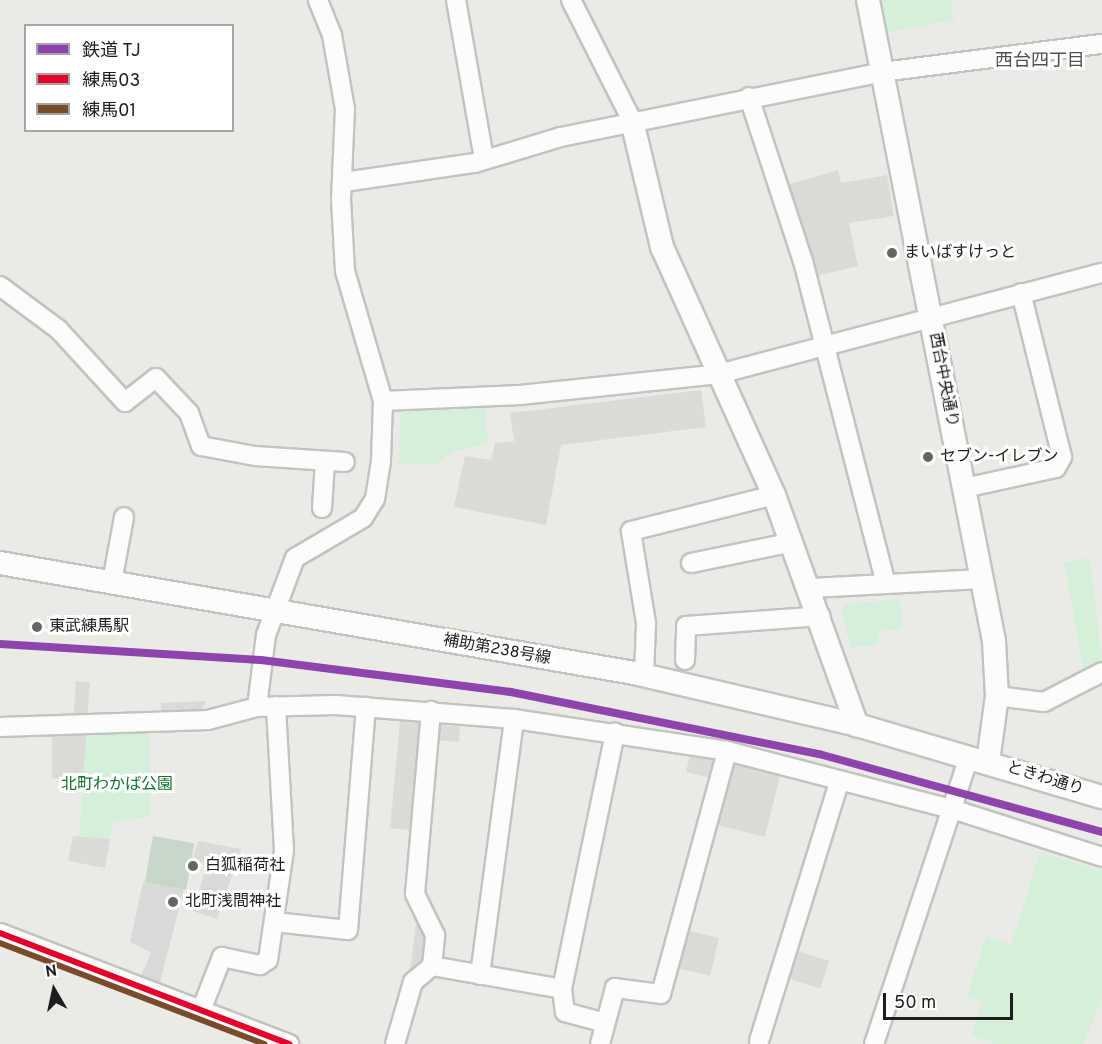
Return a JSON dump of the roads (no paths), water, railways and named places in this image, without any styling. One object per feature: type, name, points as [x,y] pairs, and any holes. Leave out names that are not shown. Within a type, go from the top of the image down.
[{"type":"street","points":[[257,707],[273,611],[295,558],[363,518],[375,499],[383,401],[345,271],[345,109],[332,35],[318,0]]},
{"type":"street","points":[[456,0],[484,159]]},
{"type":"street","points":[[571,0],[632,121],[662,247],[774,495],[811,588],[857,725]]},
{"type":"street","name":"西台中央通り","points":[[868,0],[982,579],[998,696],[978,760]]},
{"type":"street","points":[[344,182],[484,159],[632,121],[882,72],[1102,44]]},
{"type":"street","points":[[749,97],[826,345],[885,584]]},
{"type":"street","points":[[383,401],[520,395],[719,374],[930,315],[1102,273]]},
{"type":"street","points":[[0,286],[58,329],[125,402],[156,378],[189,413],[201,446],[325,462],[345,462]]},
{"type":"street","points":[[964,488],[1056,468],[1062,457],[1021,293]]},
{"type":"street","points":[[322,508],[325,462]]},
{"type":"street","points":[[644,676],[646,623],[631,531],[774,495]]},
{"type":"street","points":[[112,582],[124,517]]},
{"type":"street","points":[[691,563],[793,542]]},
{"type":"street","name":"補助第238号線","points":[[0,563],[644,676],[857,725],[978,760]]},
{"type":"street","points":[[811,588],[982,579]]},
{"type":"street","points":[[685,660],[686,626],[821,616]]},
{"type":"street","points":[[998,696],[1044,702],[1102,672]]},
{"type":"street","points":[[202,1008],[222,957],[266,962],[275,922],[284,850],[276,706]]},
{"type":"street","points":[[0,727],[208,720],[257,707],[276,706],[366,707],[514,720],[615,732],[727,751],[952,809],[1102,857]]},
{"type":"street","points":[[275,922],[348,930],[366,707]]},
{"type":"street","points":[[395,1044],[413,982],[432,966],[435,935],[415,894],[431,711]]},
{"type":"street","points":[[480,975],[514,720]]},
{"type":"street","points":[[605,1023],[565,1012],[562,989],[615,732]]},
{"type":"street","points":[[600,1044],[615,988],[662,994],[727,751]]},
{"type":"street","points":[[874,1044],[952,809],[978,760]]},
{"type":"street","name":"ときわ通り","points":[[978,760],[1102,796]]},
{"type":"street","points":[[759,1041],[840,780]]},
{"type":"street","points":[[0,933],[202,1008],[289,1044]]},
{"type":"street","points":[[432,966],[562,989]]},
{"type":"rail line","name":"TJ","points":[[0,644],[261,660],[511,692],[819,754],[1102,832]]},
{"type":"place","name":"まいばすけっと","points":[[892,253]]},
{"type":"place","name":"セブン-イレブン","points":[[928,457]]},
{"type":"place","name":"東武練馬駅","points":[[37,627]]},
{"type":"place","name":"白狐稲荷社","points":[[193,866]]},
{"type":"place","name":"北町浅間神社","points":[[173,902]]},
{"type":"district","name":"西台四丁目","points":[[1040,62]]},
{"type":"park label","name":"北町わかば公園","points":[[117,785]]}]
